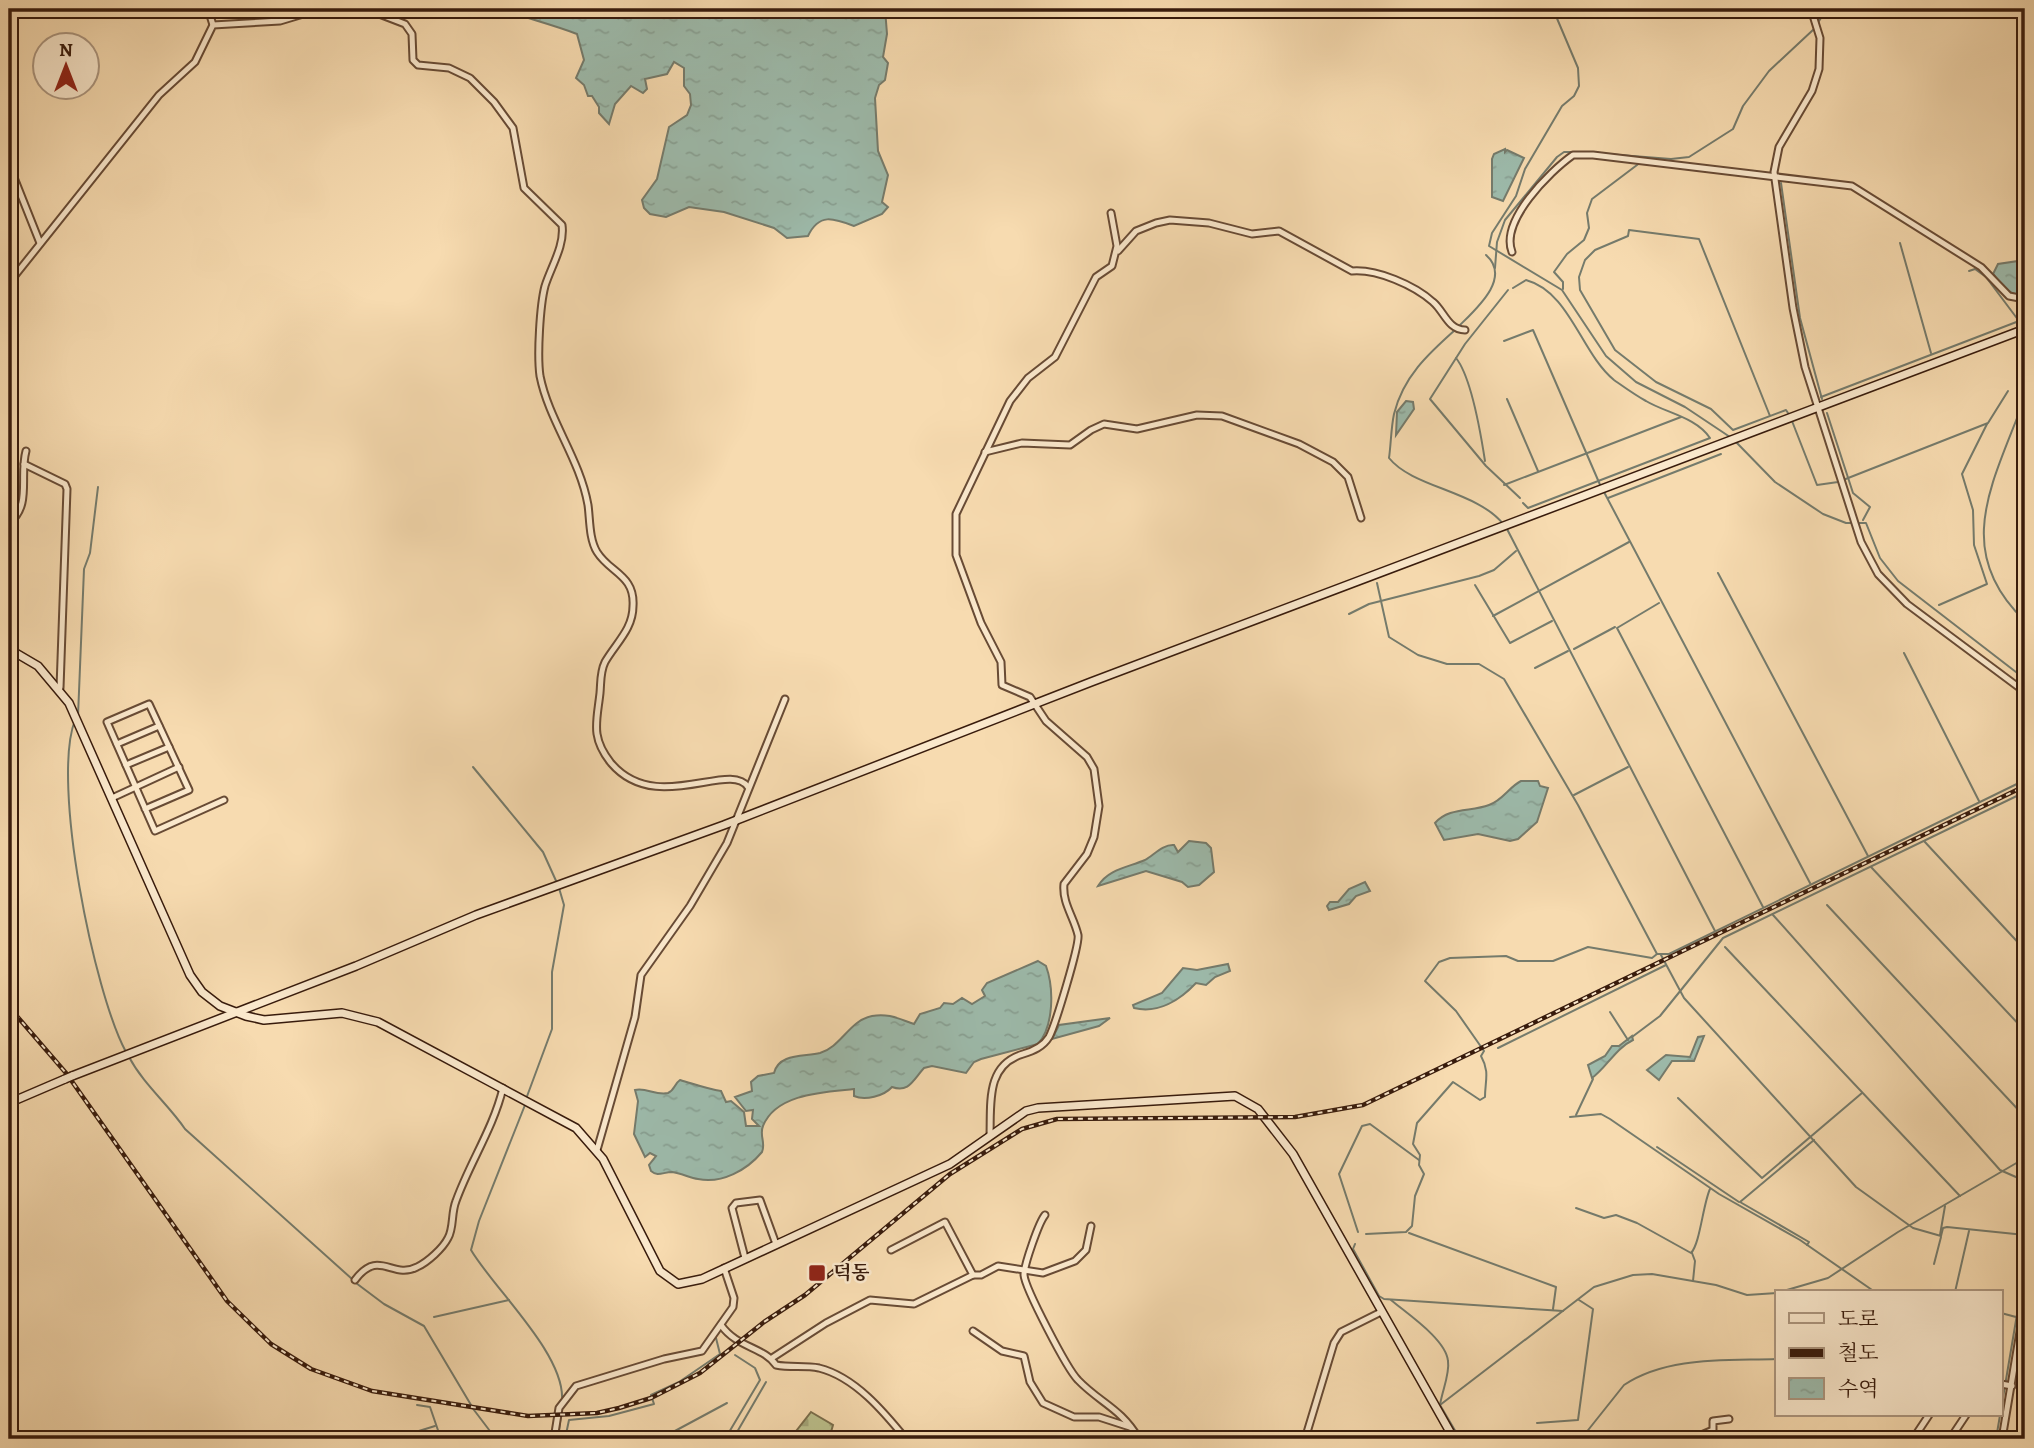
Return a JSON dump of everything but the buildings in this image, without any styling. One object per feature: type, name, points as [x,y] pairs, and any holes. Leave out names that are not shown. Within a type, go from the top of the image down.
[{"type":"main road","points":[[9,1103],[476,915],[738,820],[1036,704],[2025,329]]},
{"type":"main road","points":[[9,649],[38,666],[60,688],[80,726],[190,975],[202,992],[235,1013],[264,1020],[322,1013],[364,1018],[393,1028],[576,1128],[597,1150],[648,1252],[664,1276],[678,1284],[689,1284],[950,1164],[1018,1115],[1038,1108],[1224,1096],[1244,1099],[1258,1109],[1293,1154],[1454,1439]]},
{"type":"street","points":[[9,283],[159,95],[195,62],[213,25],[208,9]]},
{"type":"street","points":[[213,25],[280,21],[320,9]]},
{"type":"street","points":[[366,9],[405,24],[412,34],[413,60],[418,65],[442,65],[460,73],[470,78],[494,102],[513,128],[524,188],[562,225],[561,240],[544,288],[541,377],[587,501],[596,550],[624,575],[633,596],[632,617],[602,671],[594,727],[605,752],[611,763],[648,787],[680,787],[718,779],[739,780],[748,787]]},
{"type":"street","points":[[1811,9],[1820,38],[1816,84],[1779,147],[1774,179],[1796,326],[1818,408],[1870,561],[1886,584],[1907,604],[2025,692]]},
{"type":"street","points":[[1512,252],[1509,237],[1515,219],[1544,181],[1573,155],[1593,155],[1774,179],[1852,186],[1981,267],[2009,296],[2025,299]]},
{"type":"street","points":[[9,165],[40,243]]},
{"type":"street","points":[[990,1135],[993,1087],[998,1070],[1006,1060],[1044,1044],[1056,1021],[1079,945],[1065,902],[1064,884],[1087,854],[1099,806],[1098,782],[1091,763],[1046,721],[1036,704],[1023,693],[1002,685],[1001,663],[981,622],[957,555],[956,514],[1010,401],[1028,378],[1055,357],[1096,276],[1112,266],[1116,253],[1115,225],[1111,213]]},
{"type":"street","points":[[1116,253],[1136,231],[1170,220],[1209,223],[1252,234],[1279,231],[1352,271],[1361,270],[1401,282],[1433,302],[1458,330],[1465,330]]},
{"type":"street","points":[[985,452],[1023,443],[1070,445],[1104,424],[1137,429],[1198,415],[1222,416],[1299,444],[1333,462],[1348,477],[1361,518]]},
{"type":"street","points":[[9,522],[18,516],[23,503],[26,451]]},
{"type":"street","points":[[24,464],[65,484],[67,489],[60,688]]},
{"type":"street","points":[[9,510],[9,522]]},
{"type":"street","points":[[597,1150],[635,1017],[640,975],[690,906],[738,820],[748,787],[785,699]]},
{"type":"street","points":[[145,809],[189,790],[149,704],[107,722],[145,809],[156,831],[224,800]]},
{"type":"street","points":[[117,744],[159,726]]},
{"type":"street","points":[[126,765],[169,747]]},
{"type":"street","points":[[111,798],[178,767]]},
{"type":"street","points":[[355,1280],[366,1267],[374,1265],[414,1269],[432,1257],[448,1239],[455,1202],[489,1132],[503,1088]]},
{"type":"street","points":[[745,1258],[732,1208],[736,1203],[760,1200],[776,1244]]},
{"type":"street","points":[[1045,1215],[1033,1238],[1025,1272],[1068,1368],[1080,1382],[1116,1408],[1139,1439]]},
{"type":"street","points":[[891,1250],[945,1222],[973,1275]]},
{"type":"street","points":[[772,1358],[826,1323],[870,1300],[914,1304],[973,1275],[981,1275],[998,1266],[1043,1273],[1082,1257],[1091,1226]]},
{"type":"street","points":[[554,1439],[559,1408],[576,1386],[664,1359],[702,1351],[733,1307],[734,1298],[724,1268]]},
{"type":"street","points":[[2002,1439],[2025,1302]]},
{"type":"street","points":[[1305,1439],[1334,1343],[1341,1332],[1381,1312]]},
{"type":"street","points":[[720,1325],[736,1342],[772,1358],[779,1366],[816,1367],[838,1376],[880,1408],[906,1439]]},
{"type":"street","points":[[972,1331],[1002,1351],[1024,1356],[1030,1382],[1043,1403],[1073,1417],[1113,1419],[1131,1427]]},
{"type":"street","points":[[2002,1384],[2012,1386]]},
{"type":"street","points":[[1913,1439],[1928,1416]]},
{"type":"street","points":[[1950,1439],[1965,1416]]},
{"type":"street","points":[[1692,1439],[1713,1430],[1713,1421],[1729,1419]]},
{"type":"green space","points":[[811,1412],[833,1425],[829,1439],[806,1439],[797,1430]]},
{"type":"water","points":[[501,9],[885,9],[887,34],[883,57],[888,63],[885,80],[879,85],[875,98],[878,151],[888,175],[882,202],[888,207],[882,214],[854,226],[827,219],[817,224],[808,236],[787,238],[774,228],[724,212],[689,207],[666,217],[650,214],[644,208],[642,200],[657,179],[669,127],[687,115],[691,105],[690,94],[684,86],[684,68],[674,62],[667,74],[645,79],[647,89],[643,93],[631,86],[615,104],[609,124],[599,113],[599,107],[592,96],[588,96],[584,85],[576,78],[584,60],[577,34]]},
{"type":"water","points":[[1505,149],[1505,152],[1507,150],[1524,158],[1503,201],[1492,197],[1492,159],[1494,154]]},
{"type":"water","points":[[2025,260],[2025,296],[2010,292],[1993,274],[1998,264]]},
{"type":"water","points":[[1406,401],[1413,402],[1414,409],[1396,435],[1397,412]]},
{"type":"water","points":[[1521,781],[1538,781],[1540,786],[1548,788],[1537,822],[1518,839],[1510,841],[1478,834],[1444,840],[1435,823],[1441,818],[1453,812],[1494,803]]},
{"type":"water","points":[[1189,841],[1206,843],[1211,848],[1214,872],[1199,885],[1188,887],[1182,882],[1146,871],[1098,886],[1113,872],[1145,860],[1166,846],[1174,845],[1178,852]]},
{"type":"water","points":[[1365,882],[1370,891],[1356,896],[1349,904],[1329,910],[1327,906],[1330,902],[1338,902],[1349,889]]},
{"type":"water","points":[[1038,961],[1046,966],[1049,975],[1051,1007],[1047,1027],[1038,1044],[981,1059],[974,1062],[966,1073],[932,1066],[924,1068],[907,1087],[892,1087],[874,1097],[854,1096],[854,1089],[816,1093],[790,1101],[769,1115],[763,1126],[762,1152],[749,1165],[725,1177],[707,1180],[672,1172],[658,1174],[651,1171],[649,1165],[656,1156],[650,1153],[645,1157],[634,1134],[638,1101],[635,1090],[668,1093],[680,1080],[721,1091],[726,1102],[731,1101],[744,1112],[746,1126],[759,1126],[752,1119],[753,1110],[746,1111],[735,1097],[752,1091],[751,1082],[758,1076],[774,1073],[781,1062],[827,1050],[864,1018],[889,1016],[914,1024],[920,1014],[940,1008],[944,1003],[953,1004],[962,998],[972,1004],[985,996],[982,990],[987,983]]},
{"type":"water","points":[[1228,964],[1230,971],[1215,977],[1206,985],[1196,983],[1168,1004],[1152,1009],[1134,1008],[1133,1005],[1162,993],[1183,968],[1197,970]]},
{"type":"water","points":[[1110,1018],[1099,1026],[1052,1039],[1059,1025]]},
{"type":"water","points":[[1632,1036],[1633,1040],[1621,1048],[1592,1078],[1588,1065],[1605,1056],[1612,1046],[1619,1046]]},
{"type":"water","points":[[1704,1036],[1694,1061],[1672,1061],[1659,1080],[1647,1070],[1666,1055],[1690,1057],[1698,1037]]},
{"type":"waterway","points":[[1553,9],[1578,68],[1579,86],[1574,96],[1562,106],[1525,169],[1516,196],[1492,233],[1489,246],[1562,290],[1606,356],[1636,382],[1685,407],[1730,437]]},
{"type":"waterway","points":[[1817,24],[1827,9]]},
{"type":"waterway","points":[[1495,268],[1497,242],[1505,220],[1557,157],[1564,152],[1671,159],[1689,157],[1733,129],[1743,106],[1769,71],[1814,29]]},
{"type":"waterway","points":[[1563,289],[1563,282],[1554,272],[1567,254],[1584,240],[1589,228],[1587,213],[1592,199],[1641,162]]},
{"type":"waterway","points":[[1781,183],[1800,318],[1822,399]]},
{"type":"waterway","points":[[1770,416],[1699,239],[1629,230],[1628,236],[1595,250],[1585,260],[1579,277],[1580,290],[1615,350],[1656,382],[1711,409],[1733,430],[1786,410],[1790,416]]},
{"type":"waterway","points":[[1900,243],[1931,353]]},
{"type":"waterway","points":[[1459,326],[1482,302],[1493,283],[1493,264],[1486,255]]},
{"type":"waterway","points":[[1821,397],[2019,321],[1986,277],[1975,269],[1969,271]]},
{"type":"waterway","points":[[1513,288],[1526,280],[1541,287],[1554,297],[1593,355],[1614,380],[1646,401],[1697,425],[1710,438],[1528,508],[1523,503]]},
{"type":"waterway","points":[[1508,290],[1465,344],[1430,399],[1486,466],[1520,498]]},
{"type":"waterway","points":[[1455,330],[1426,357],[1410,377],[1394,414],[1389,458],[1413,476],[1478,504],[1504,525]]},
{"type":"waterway","points":[[1504,341],[1533,330],[1601,487]]},
{"type":"waterway","points":[[1456,358],[1471,393],[1485,461]]},
{"type":"waterway","points":[[1792,421],[1817,485],[1838,482],[1988,423],[2008,391]]},
{"type":"waterway","points":[[2025,397],[1992,484],[1984,540],[1989,567],[2002,594],[2025,621]]},
{"type":"waterway","points":[[1507,399],[1538,471]]},
{"type":"waterway","points":[[1827,413],[1853,493],[1870,507],[1863,520]]},
{"type":"waterway","points":[[1504,485],[1681,417]]},
{"type":"waterway","points":[[1939,605],[1987,584],[1974,545],[1973,510],[1962,474],[1987,424]]},
{"type":"waterway","points":[[1735,441],[1775,482],[1823,514],[1846,523],[1866,523],[1880,558],[1898,581],[2025,679]]},
{"type":"waterway","points":[[1608,498],[1721,454]]},
{"type":"waterway","points":[[78,716],[84,569],[90,553],[98,487]]},
{"type":"waterway","points":[[1604,492],[1810,883]]},
{"type":"waterway","points":[[1507,529],[1715,931]]},
{"type":"waterway","points":[[1493,616],[1629,542]]},
{"type":"waterway","points":[[1349,614],[1369,604],[1479,576],[1494,570],[1516,551]]},
{"type":"waterway","points":[[1718,573],[1868,856]]},
{"type":"waterway","points":[[1377,583],[1389,637],[1418,655],[1447,664],[1479,664],[1504,679],[1578,805],[1657,954],[1669,954],[2025,780]]},
{"type":"waterway","points":[[1475,585],[1510,643],[1552,621]]},
{"type":"waterway","points":[[1659,603],[1617,628],[1763,907]]},
{"type":"waterway","points":[[1574,649],[1615,627]]},
{"type":"waterway","points":[[1535,668],[1568,651]]},
{"type":"waterway","points":[[1904,653],[1979,801]]},
{"type":"waterway","points":[[75,720],[69,750],[68,790],[72,837],[89,937],[101,984],[126,1052]]},
{"type":"waterway","points":[[473,767],[543,852],[557,883]]},
{"type":"waterway","points":[[1574,795],[1628,767]]},
{"type":"waterway","points":[[1632,1037],[1660,1016],[1723,938],[2025,792]]},
{"type":"waterway","points":[[1924,841],[2025,950]]},
{"type":"waterway","points":[[1871,867],[2025,1031]]},
{"type":"waterway","points":[[526,1099],[552,1029],[552,972],[564,905],[559,888]]},
{"type":"waterway","points":[[1827,905],[2025,1117]]},
{"type":"waterway","points":[[1773,915],[2000,1170],[2025,1181]]},
{"type":"waterway","points":[[1366,1234],[1406,1232],[1412,1226],[1415,1196],[1424,1174],[1419,1165],[1420,1155],[1413,1144],[1417,1123],[1453,1082],[1480,1100],[1485,1097],[1486,1072],[1481,1056],[1484,1051],[1456,1011],[1425,981],[1439,962],[1450,958],[1506,956],[1518,961],[1553,961],[1588,947],[1652,958],[1657,954]]},
{"type":"waterway","points":[[1725,947],[1960,1196]]},
{"type":"waterway","points":[[1661,955],[1684,998],[1856,1187],[1913,1228],[1941,1236],[1943,1228],[1947,1227],[2025,1235]]},
{"type":"waterway","points":[[1498,1048],[1666,965]]},
{"type":"waterway","points":[[1610,1012],[1628,1040]]},
{"type":"waterway","points":[[129,1057],[185,1129],[352,1279]]},
{"type":"waterway","points":[[1576,1115],[1593,1079]]},
{"type":"waterway","points":[[1678,1098],[1762,1178],[1862,1093]]},
{"type":"waterway","points":[[525,1105],[479,1221],[471,1250],[541,1343],[560,1382],[562,1400]]},
{"type":"waterway","points":[[1570,1117],[1601,1114],[1610,1119],[1719,1194],[1800,1240],[1872,1290]]},
{"type":"waterway","points":[[1358,1232],[1339,1174],[1362,1126],[1370,1124],[1419,1160]]},
{"type":"waterway","points":[[1807,1245],[1809,1242],[1740,1202],[1814,1140]]},
{"type":"waterway","points":[[1657,1147],[1739,1202]]},
{"type":"waterway","points":[[1787,1290],[1828,1278],[1898,1232],[2025,1158]]},
{"type":"waterway","points":[[1576,1208],[1604,1218],[1616,1215],[1637,1223],[1691,1253],[1697,1241],[1710,1189]]},
{"type":"waterway","points":[[1940,1235],[1945,1206]]},
{"type":"waterway","points":[[1955,1290],[1969,1231]]},
{"type":"waterway","points":[[1409,1233],[1556,1287],[1553,1309]]},
{"type":"waterway","points":[[1934,1264],[1941,1237]]},
{"type":"waterway","points":[[1355,1244],[1353,1249],[1379,1296],[1384,1299],[1563,1311]]},
{"type":"waterway","points":[[1692,1253],[1695,1261],[1693,1281]]},
{"type":"waterway","points":[[2002,1403],[2025,1267]]},
{"type":"waterway","points":[[1440,1405],[1594,1287],[1633,1275],[1652,1274],[1716,1285],[1747,1295],[1775,1293]]},
{"type":"waterway","points":[[356,1283],[384,1304],[424,1326],[474,1410],[496,1439]]},
{"type":"waterway","points":[[434,1317],[509,1300]]},
{"type":"waterway","points":[[1391,1300],[1433,1335],[1446,1353],[1448,1371],[1440,1405],[1460,1439]]},
{"type":"waterway","points":[[1537,1423],[1578,1420],[1593,1309],[1579,1300]]},
{"type":"waterway","points":[[2002,1313],[2016,1317]]},
{"type":"waterway","points":[[565,1439],[569,1420],[609,1416],[654,1404],[651,1395],[679,1382],[720,1354],[715,1334]]},
{"type":"waterway","points":[[725,1439],[760,1380],[755,1368],[735,1355]]},
{"type":"waterway","points":[[1581,1439],[1624,1385],[1641,1376],[1659,1369],[1698,1362],[1775,1359]]},
{"type":"waterway","points":[[733,1439],[766,1382]]},
{"type":"waterway","points":[[660,1439],[727,1403]]},
{"type":"waterway","points":[[417,1405],[430,1407],[441,1439]]},
{"type":"waterway","points":[[558,1439],[562,1406]]},
{"type":"waterway","points":[[1996,1439],[2000,1416]]},
{"type":"waterway","points":[[393,1439],[435,1426]]},
{"type":"railway","points":[[9,1007],[66,1073],[227,1301],[271,1344],[311,1369],[372,1391],[528,1416],[597,1413],[651,1398],[700,1373],[764,1322],[805,1295],[950,1174],[1022,1129],[1057,1119],[1295,1117],[1363,1105],[2025,786]]},
{"type":"place","name":"덕동","points":[[817,1273]]}]
